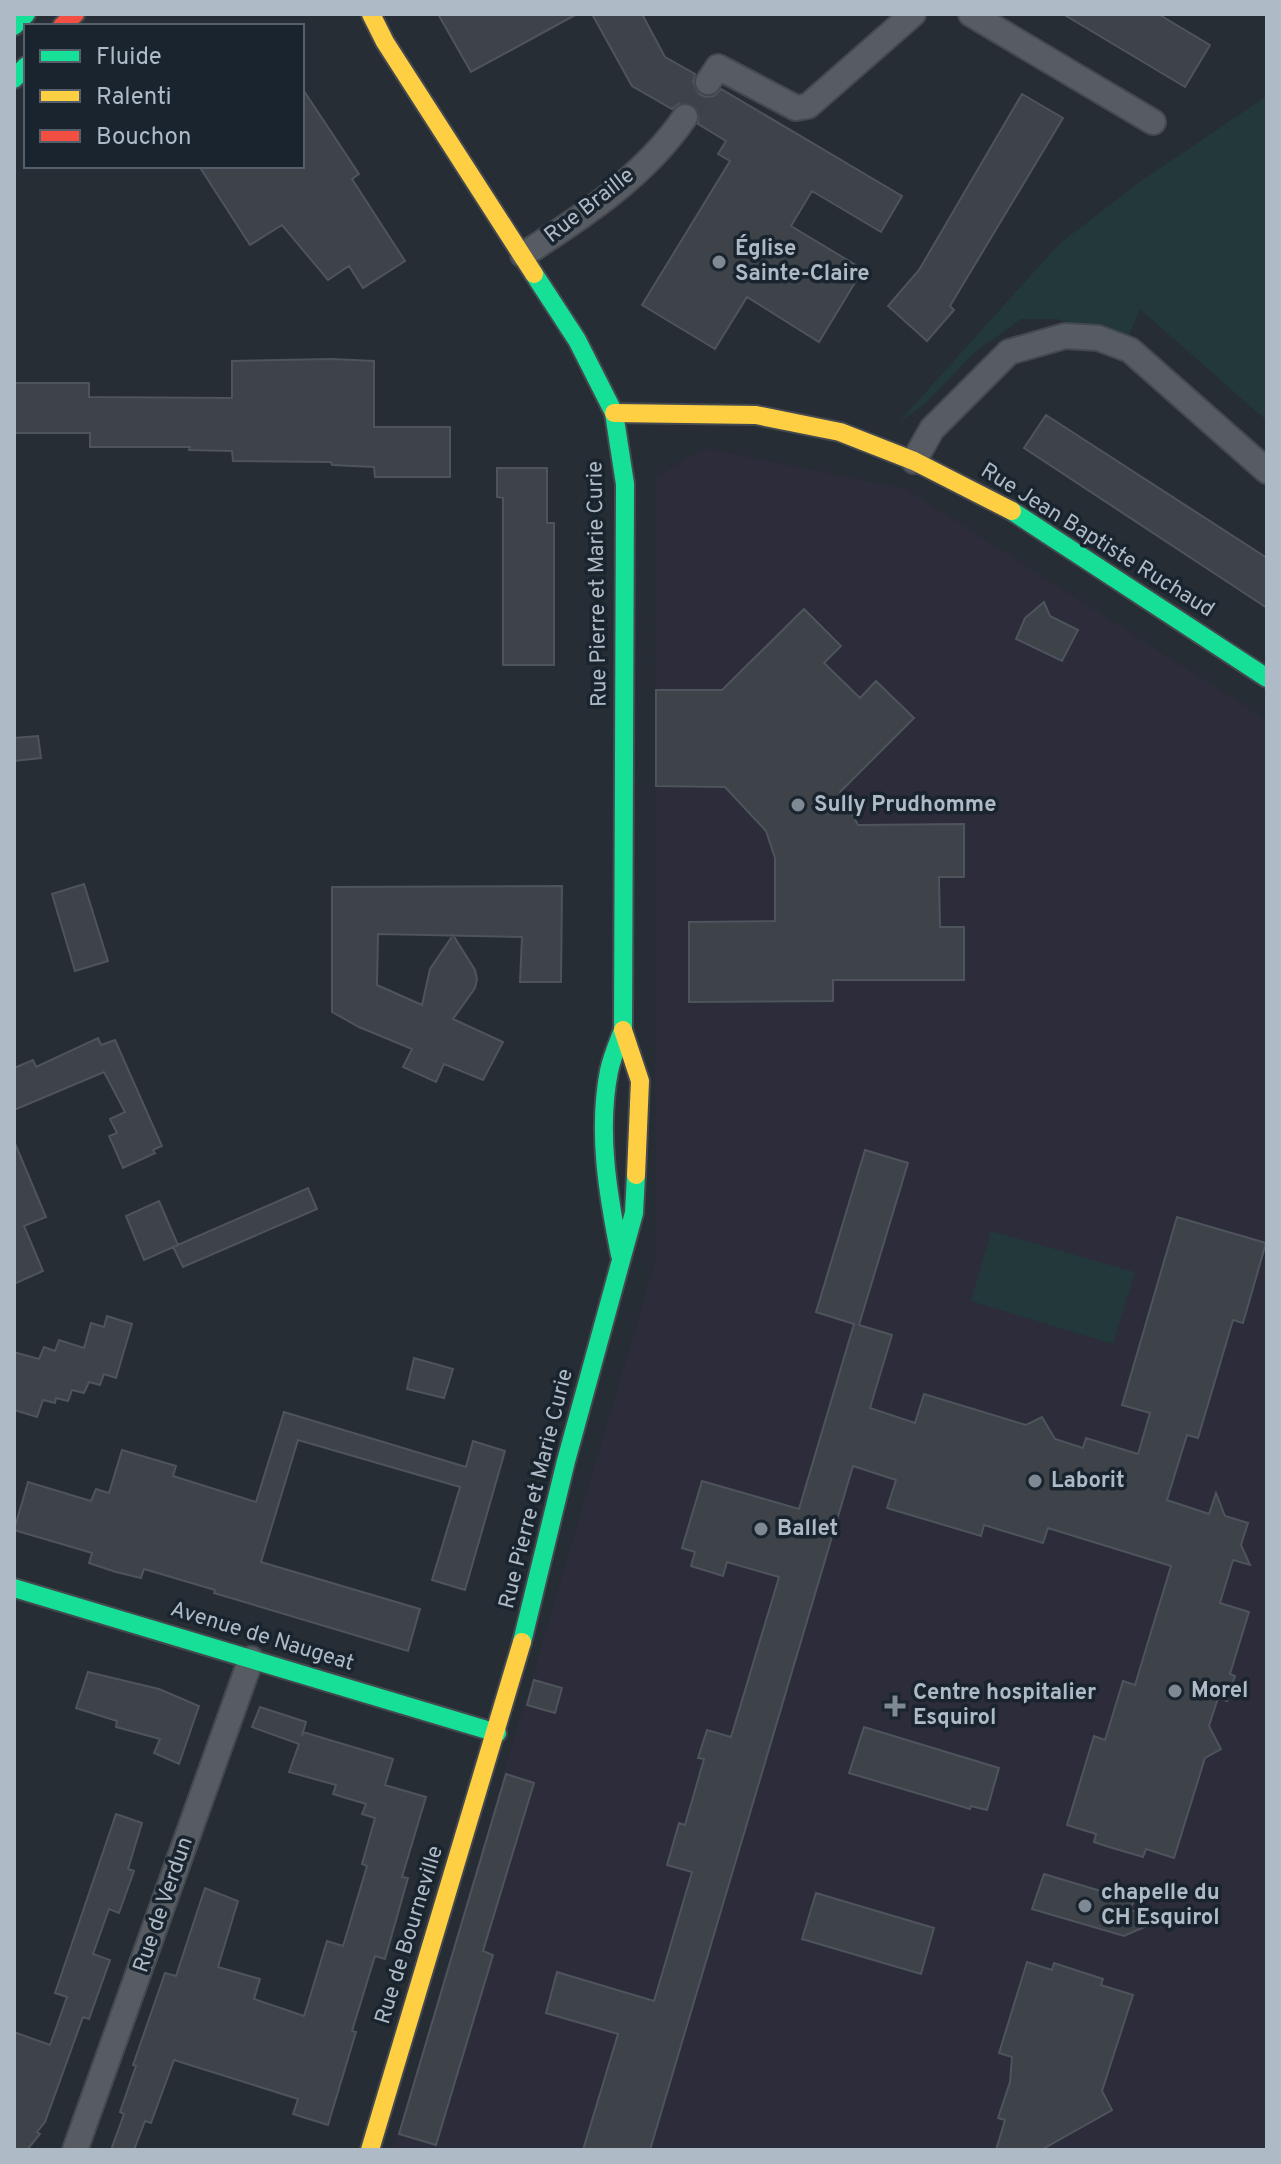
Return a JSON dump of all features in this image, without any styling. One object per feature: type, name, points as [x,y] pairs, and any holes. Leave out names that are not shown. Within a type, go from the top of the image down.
[{"type":"main road","points":[[14,26],[26,14]]},
{"type":"main road","name":"Rue Pierre et Marie Curie","points":[[371,14],[385,42],[577,340],[614,413],[625,484],[623,1030],[640,1081],[634,1213],[620,1255],[609,1307],[566,1461],[537,1589],[497,1733]]},
{"type":"main road","name":"Rue Jean Baptiste Ruchaud","points":[[614,413],[756,415],[840,432],[914,461],[1005,506],[1262,667]]},
{"type":"main road","name":"Rue Pierre et Marie Curie","points":[[620,1255],[610,1207],[606,1142],[609,1070],[623,1030]]},
{"type":"main road","name":"Avenue de Naugeat","points":[[14,1588],[497,1733]]},
{"type":"main road","name":"Rue de Bourneville","points":[[370,2150],[497,1733]]},
{"type":"street","points":[[708,82],[718,67],[796,108],[808,106],[913,14]]},
{"type":"street","points":[[971,14],[1153,122]]},
{"type":"street","name":"Rue Braille","points":[[523,255],[571,224],[627,181],[685,117]]},
{"type":"street","points":[[914,461],[932,429],[1009,352],[1065,336],[1098,338],[1130,350],[1267,471]]},
{"type":"street","name":"Rue de Verdun","points":[[75,2150],[251,1659]]},
{"type":"shaded area","name":"Centre hospitalier Esquirol","points":[[706,448],[906,489],[1267,720],[1267,2150],[392,2150],[655,1262],[656,477]]},
{"type":"green space","points":[[1267,96],[1267,421],[1140,309],[1129,335],[1056,319],[1021,319],[974,353],[925,404],[897,424],[1059,244],[1141,181]]},
{"type":"green space","points":[[991,1231],[1135,1272],[1113,1344],[971,1301]]},
{"type":"building","points":[[438,14],[577,14],[471,72]]},
{"type":"building","points":[[592,14],[642,14],[665,57],[695,74],[693,82],[699,94],[714,96],[721,89],[902,196],[881,232],[812,191],[791,226],[859,267],[859,276],[819,342],[747,297],[715,349],[642,305],[730,161],[718,154],[726,141],[698,124],[699,112],[695,106],[688,102],[680,103],[672,109],[632,86]]},
{"type":"building","points":[[1063,14],[1158,14],[1210,45],[1185,87]]},
{"type":"building","points":[[304,91],[359,174],[352,179],[405,261],[363,288],[349,266],[328,280],[282,225],[250,245],[200,168],[304,168]]},
{"type":"building","points":[[1022,94],[1063,118],[950,306],[954,310],[927,341],[888,306],[919,270]]},
{"type":"building","points":[[232,361],[374,361],[374,427],[450,427],[450,477],[375,477],[374,467],[332,465],[331,462],[233,461],[232,451],[189,450],[190,447],[90,447],[90,433],[14,433],[14,383],[89,383],[89,397],[232,398]]},
{"type":"building","points":[[1046,415],[1267,558],[1267,608],[1024,448]]},
{"type":"building","points":[[497,468],[547,468],[547,523],[554,523],[554,665],[503,665],[503,498],[497,497]]},
{"type":"building","points":[[1044,602],[1050,616],[1078,630],[1062,661],[1016,639],[1025,618]]},
{"type":"building","name":"Sully Prudhomme","points":[[804,609],[841,646],[824,663],[860,698],[876,681],[914,718],[840,792],[858,825],[964,824],[964,877],[939,877],[940,927],[964,927],[964,980],[833,980],[833,1001],[689,1002],[689,922],[775,921],[775,858],[766,831],[725,787],[656,786],[656,690],[722,690]]},
{"type":"building","points":[[38,736],[41,758],[14,761],[14,738]]},
{"type":"building","points":[[84,884],[108,961],[75,971],[52,894]]},
{"type":"building","points":[[562,886],[561,982],[520,982],[522,937],[453,936],[475,970],[477,979],[475,988],[453,1019],[503,1042],[483,1080],[444,1064],[436,1082],[403,1067],[412,1049],[332,1012],[332,887]],"holes":[[[378,934],[453,936],[430,969],[422,1005],[377,985]]]},
{"type":"building","points":[[98,1038],[101,1045],[115,1040],[162,1146],[153,1150],[155,1153],[123,1168],[109,1136],[117,1133],[110,1119],[125,1112],[104,1072],[14,1110],[14,1068],[33,1060],[36,1067]]},
{"type":"building","points":[[14,1141],[46,1217],[24,1226],[43,1271],[14,1284]]},
{"type":"building","points":[[865,1150],[908,1163],[859,1325],[892,1335],[870,1408],[915,1423],[924,1394],[1026,1425],[1042,1417],[1055,1439],[1083,1448],[1086,1438],[1138,1454],[1150,1413],[1122,1405],[1177,1217],[1266,1243],[1243,1323],[1233,1320],[1198,1438],[1187,1435],[1167,1500],[1209,1514],[1216,1493],[1225,1516],[1248,1523],[1241,1545],[1250,1565],[1233,1560],[1220,1603],[1249,1612],[1230,1674],[1235,1676],[1227,1701],[1218,1698],[1209,1726],[1221,1749],[1205,1758],[1174,1858],[1146,1849],[1143,1857],[1109,1847],[1094,1842],[1096,1834],[1067,1825],[1094,1736],[1105,1740],[1123,1681],[1135,1685],[1171,1566],[1048,1528],[1043,1543],[984,1525],[981,1536],[887,1508],[896,1480],[853,1466],[650,2150],[583,2150],[618,2034],[546,2013],[557,1972],[654,2001],[692,1872],[667,1865],[679,1823],[685,1825],[704,1759],[698,1758],[707,1730],[731,1737],[779,1577],[727,1562],[723,1576],[691,1566],[695,1552],[682,1548],[702,1481],[799,1509],[854,1324],[816,1312]]},
{"type":"building","points":[[308,1188],[317,1209],[183,1267],[173,1247]]},
{"type":"building","points":[[159,1201],[178,1245],[144,1260],[126,1216]]},
{"type":"building","points":[[107,1316],[132,1324],[116,1378],[104,1374],[100,1385],[89,1382],[84,1393],[72,1390],[68,1401],[56,1398],[55,1403],[43,1400],[37,1417],[14,1410],[14,1352],[39,1359],[44,1347],[55,1351],[59,1340],[84,1348],[91,1323],[104,1327]]},
{"type":"building","points":[[414,1358],[453,1369],[444,1398],[407,1389]]},
{"type":"building","points":[[284,1412],[466,1467],[473,1441],[505,1451],[465,1590],[432,1580],[460,1487],[298,1440],[261,1562],[420,1609],[408,1651],[144,1569],[141,1578],[116,1572],[89,1563],[92,1553],[14,1530],[28,1482],[91,1501],[96,1489],[109,1493],[122,1450],[176,1466],[173,1476],[256,1502]]},
{"type":"building","points":[[88,1672],[159,1689],[199,1706],[179,1764],[154,1753],[160,1739],[116,1727],[117,1721],[76,1708]]},
{"type":"building","points":[[534,1680],[562,1688],[555,1713],[527,1705]]},
{"type":"building","points":[[260,1707],[306,1722],[303,1732],[393,1759],[385,1785],[426,1797],[402,1877],[408,1878],[385,1959],[375,1956],[328,2125],[293,2114],[298,2099],[174,2060],[151,2123],[145,2121],[134,2150],[111,2150],[124,2114],[120,2112],[136,2066],[133,2065],[165,1973],[176,1976],[205,1888],[238,1901],[218,1967],[260,1979],[254,1999],[304,2016],[327,1941],[343,1946],[367,1866],[362,1864],[375,1818],[362,1814],[366,1804],[333,1794],[336,1785],[289,1772],[299,1744],[252,1727]]},
{"type":"building","points":[[864,1727],[999,1768],[987,1810],[971,1806],[970,1809],[849,1773]]},
{"type":"building","points":[[506,1774],[534,1783],[483,1951],[493,1955],[436,2145],[399,2134]]},
{"type":"building","points":[[116,1814],[142,1823],[128,1869],[134,1871],[119,1913],[109,1909],[93,1954],[110,1960],[89,2019],[83,2017],[45,2122],[37,2132],[40,2134],[27,2150],[14,2150],[14,2032],[50,2045],[67,1997],[55,1993]]},
{"type":"building","name":"chapelle du CH Esquirol","points":[[1044,1874],[1134,1901],[1130,1910],[1163,1919],[1124,1936],[1032,1909]]},
{"type":"building","points":[[816,1893],[934,1928],[921,1974],[802,1939]]},
{"type":"building","points":[[1027,1962],[1052,1970],[1054,1963],[1103,1979],[1101,1985],[1133,1995],[1102,2091],[1112,2110],[1041,2150],[996,2150],[1005,2120],[998,2118],[1010,2082],[1012,2057],[999,2053]]},
{"type":"tunnel","points":[[685,117],[708,82]]},
{"type":"traffic: fast","points":[[14,26],[26,14]]},
{"type":"traffic: fast","points":[[14,79],[24,68]]},
{"type":"traffic: fast","points":[[534,274],[577,340],[614,413],[625,484],[623,1030],[609,1071],[604,1117],[608,1186],[620,1255]]},
{"type":"traffic: fast","points":[[1012,511],[1267,678]]},
{"type":"traffic: fast","points":[[522,1642],[566,1461],[634,1213],[636,1175]]},
{"type":"traffic: fast","points":[[14,1588],[497,1733]]},
{"type":"traffic: slow","points":[[371,14],[385,42],[534,274]]},
{"type":"traffic: slow","points":[[614,413],[756,415],[840,432],[914,461],[1012,511]]},
{"type":"traffic: slow","points":[[623,1030],[640,1081],[636,1175]]},
{"type":"traffic: slow","points":[[370,2150],[522,1642]]},
{"type":"traffic: jam","points":[[64,24],[75,14]]},
{"type":"place","name":"Église Sainte-Claire","points":[[719,262]]},
{"type":"place","name":"Sully Prudhomme","points":[[798,805]]},
{"type":"place","name":"Laborit","points":[[1035,1481]]},
{"type":"place","name":"Ballet","points":[[761,1529]]},
{"type":"place","name":"Morel","points":[[1175,1691]]},
{"type":"place","name":"Centre hospitalier Esquirol","points":[[895,1706]]},
{"type":"place","name":"chapelle du CH Esquirol","points":[[1085,1906]]}]
